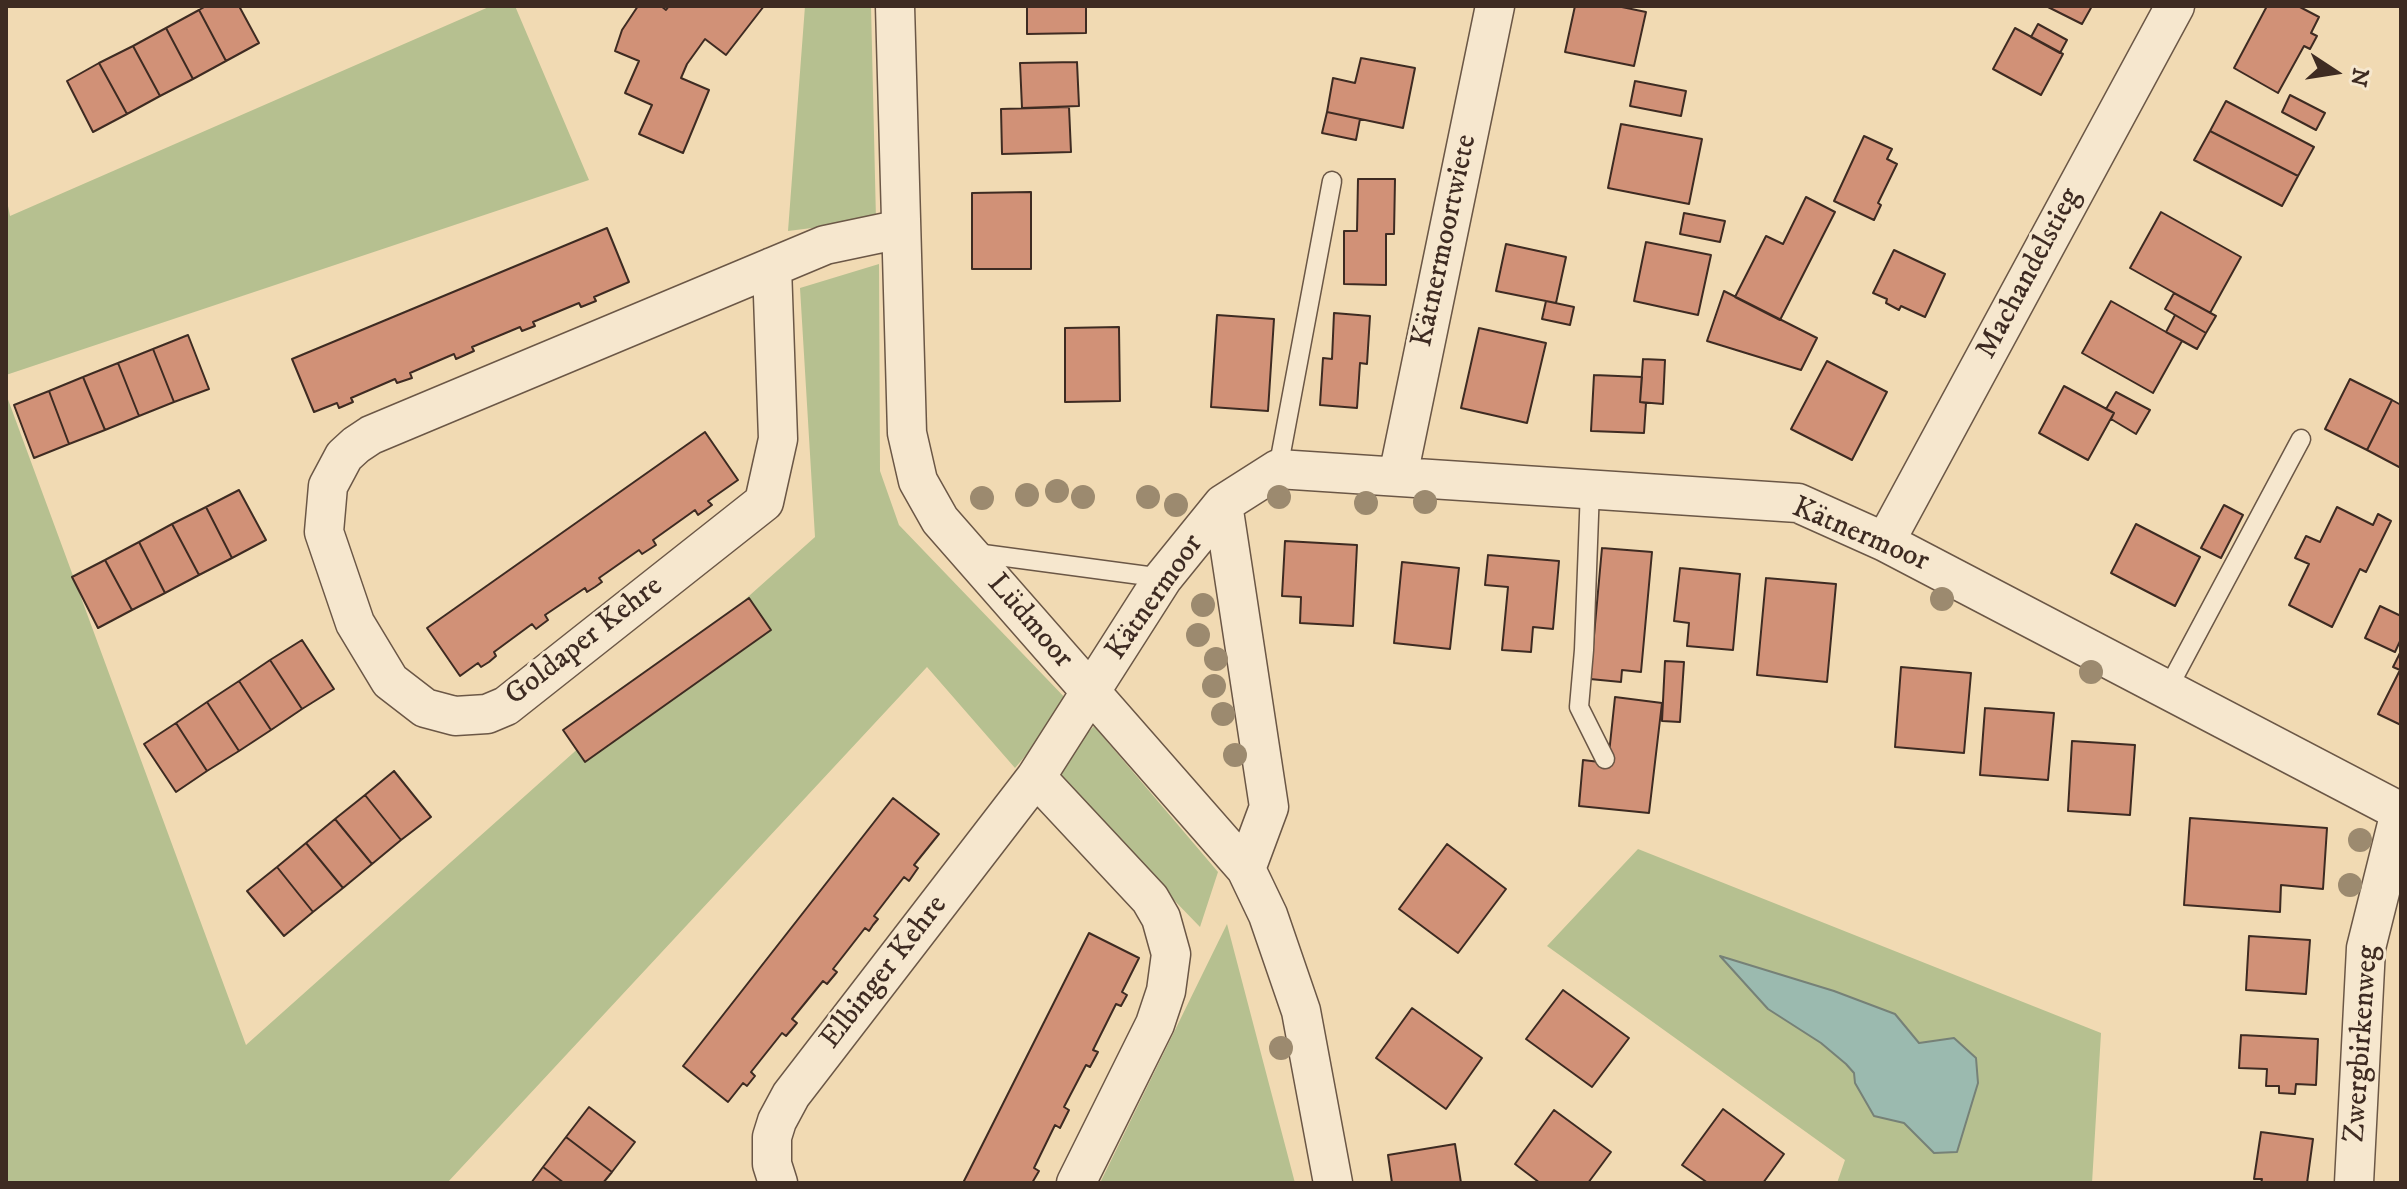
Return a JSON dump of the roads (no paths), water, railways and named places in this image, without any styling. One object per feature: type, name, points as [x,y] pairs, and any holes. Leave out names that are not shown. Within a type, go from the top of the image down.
[{"type":"street","name":"Lüdmoor","points":[[895,6],[907,433],[912,461],[926,498],[940,520],[1246,869],[1268,915],[1301,1011],[1333,1183]]},
{"type":"street","name":"Kätnermoortwiete","points":[[1398,476],[1495,6]]},
{"type":"street","name":"Machandelstieg","points":[[1885,542],[2175,6]]},
{"type":"street","name":"Goldaper Kehre","points":[[772,267],[778,439],[764,502],[506,706],[487,714],[455,716],[425,708],[390,681],[355,623],[324,532],[324,502],[328,486],[344,456],[371,435],[772,267],[825,245],[901,229]]},
{"type":"street","name":"Kätnermoor","points":[[1091,693],[1163,578],[1223,504],[1278,469],[1798,503],[1885,542],[2400,812]]},
{"type":"street","name":"Kätnermoor","points":[[1223,504],[1269,807],[1246,869]]},
{"type":"street","name":"Elbinger Kehre","points":[[778,1183],[772,1164],[772,1137],[791,1095],[1036,777],[1091,693]]},
{"type":"street","points":[[1036,777],[1150,899],[1164,927],[1171,954],[1162,1007],[1076,1183]]},
{"type":"street","name":"Zwergbirkenweg","points":[[2354,1183],[2366,948],[2400,812]]},
{"type":"lane","points":[[1278,469],[1332,181]]},
{"type":"lane","points":[[2167,690],[2301,439]]},
{"type":"lane","points":[[1590,489],[1579,707],[1605,759]]},
{"type":"lane","points":[[968,552],[1163,578]]},
{"type":"water","points":[[1720,956],[1834,991],[1895,1014],[1919,1043],[1954,1038],[1976,1058],[1978,1083],[1957,1152],[1934,1153],[1904,1123],[1874,1116],[1855,1083],[1854,1073],[1846,1064],[1821,1043],[1768,1009]]}]
